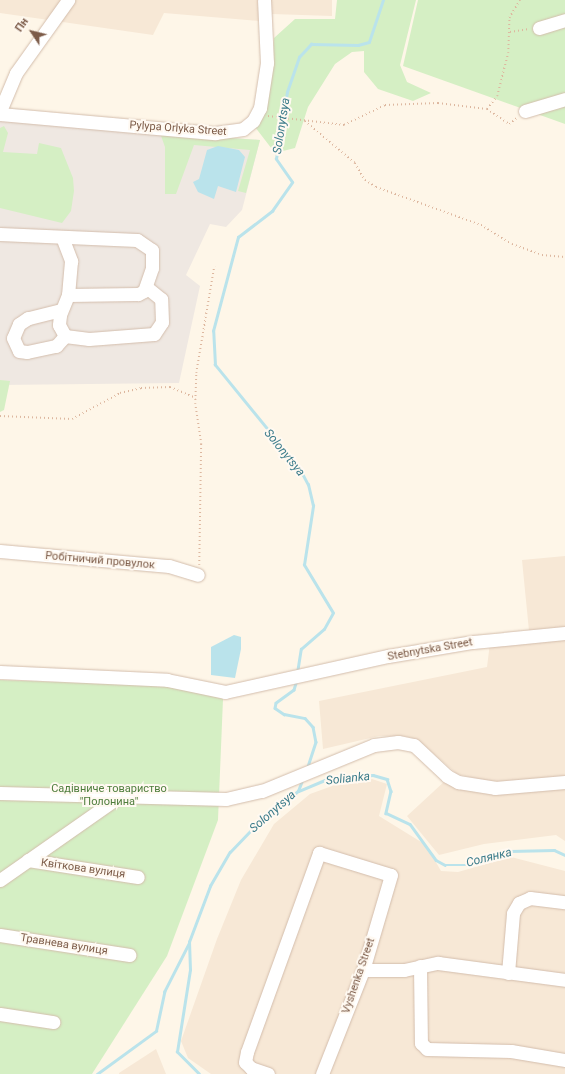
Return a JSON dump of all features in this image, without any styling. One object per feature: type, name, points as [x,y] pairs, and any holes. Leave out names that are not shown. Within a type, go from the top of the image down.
[{"type":"street","points":[[0,113],[16,73],[68,0]]},
{"type":"street","name":"Pylypa Orlyka Street","points":[[0,113],[215,134],[243,129],[258,112],[266,70],[264,0]]},
{"type":"street","points":[[539,28],[565,20]]},
{"type":"street","points":[[525,111],[565,99]]},
{"type":"street","points":[[0,234],[143,241],[154,257],[146,287],[130,296],[68,295]]},
{"type":"street","points":[[62,236],[71,261],[68,295],[60,310],[59,325],[65,336]]},
{"type":"street","points":[[65,336],[89,339],[154,334],[162,322],[161,299],[146,287]]},
{"type":"street","points":[[60,310],[28,318],[19,324],[12,338],[19,351],[28,352],[56,346],[65,336]]},
{"type":"street","name":"Робітничий провулок","points":[[0,551],[169,566],[196,574]]},
{"type":"street","name":"Stebnytska Street","points":[[0,672],[167,680],[216,692],[298,678],[427,650],[565,633]]},
{"type":"street","points":[[0,794],[226,799],[262,791],[307,771],[374,745],[398,742],[414,745],[447,776],[458,782],[495,788],[565,782]]},
{"type":"street","points":[[0,880],[120,796]]},
{"type":"street","name":"Vyshenka Street","points":[[268,1074],[251,1068],[245,1062],[247,1052],[319,852],[390,875],[363,970],[322,1074]]},
{"type":"street","name":"Квіткова вулиця","points":[[28,860],[138,877]]},
{"type":"street","points":[[508,973],[514,913],[519,903],[530,898],[565,902]]},
{"type":"street","name":"Травнева вулиця","points":[[0,935],[129,955]]},
{"type":"street","points":[[363,970],[420,966],[438,963],[565,980]]},
{"type":"street","points":[[420,966],[421,1043],[427,1049],[511,1051],[565,1060]]},
{"type":"street","points":[[0,1014],[53,1022]]},
{"type":"path","points":[[487,109],[497,96],[510,32],[509,18],[520,0]]},
{"type":"path","points":[[510,32],[539,28]]},
{"type":"path","points":[[276,116],[344,125],[394,104],[443,103],[487,109],[509,124],[525,111]]},
{"type":"path","points":[[305,121],[355,163],[365,180],[376,187],[485,227],[512,244],[542,255],[565,257]]},
{"type":"path","points":[[196,574],[200,552],[201,444],[196,398],[214,267]]},
{"type":"path","points":[[0,416],[72,419],[120,393],[141,388],[170,387],[196,398]]},
{"type":"shaded area","points":[[0,0],[258,0],[260,21],[164,13],[153,35],[0,13]]},
{"type":"shaded area","points":[[271,0],[332,0],[332,16],[272,14]]},
{"type":"shaded area","points":[[0,121],[260,140],[242,210],[226,227],[210,224],[186,275],[200,286],[179,383],[0,385]]},
{"type":"shaded area","points":[[565,556],[565,776],[497,782],[457,774],[417,739],[403,736],[379,736],[323,749],[319,701],[487,667],[490,643],[529,631],[522,560]]},
{"type":"shaded area","points":[[372,779],[387,784],[379,816],[426,845],[441,871],[458,872],[511,857],[565,871],[565,1074],[211,1074],[188,1058],[181,1041],[217,939],[241,880],[274,824],[310,794],[335,785]]},
{"type":"shaded area","points":[[446,780],[565,786],[565,841],[556,835],[484,844],[439,855],[407,816]]},
{"type":"shaded area","points":[[156,1049],[166,1074],[119,1074],[119,1073]]},
{"type":"green space","points":[[337,0],[416,0],[400,65],[407,82],[431,93],[413,101],[378,89],[364,72],[364,51],[352,52],[335,64],[308,107],[295,148],[275,153],[255,127],[272,64],[274,38],[295,19],[335,19]]},
{"type":"green space","points":[[418,0],[565,0],[565,124],[403,66]]},
{"type":"green space","points":[[4,126],[8,133],[3,152],[37,154],[39,143],[61,148],[73,178],[74,191],[71,211],[62,223],[0,208],[0,128]]},
{"type":"green space","points":[[160,133],[260,140],[246,193],[238,191],[250,150],[194,145],[176,194],[165,194],[165,147]]},
{"type":"green space","points":[[0,380],[10,381],[4,410],[0,412]]},
{"type":"green space","name":"Садівниче товариство \"Полонина\"","points":[[0,680],[174,686],[223,699],[218,820],[167,956],[92,1074],[0,1074]]},
{"type":"water","points":[[218,146],[239,150],[245,157],[236,192],[218,186],[214,199],[198,192],[193,182],[199,179],[207,150]]},
{"type":"water","points":[[234,635],[241,637],[241,649],[235,678],[211,675],[211,647]]},
{"type":"waterway","name":"Solonytsya","points":[[297,673],[301,649],[324,629],[333,613],[304,565],[313,506],[308,485],[299,468],[215,365],[213,331],[238,237],[272,211],[292,182],[276,159],[287,92],[299,57],[311,44],[358,45],[369,42],[383,0]]},
{"type":"waterway","name":"Solonytsya","points":[[297,680],[294,690],[276,703],[275,708],[284,714],[305,718],[313,727],[316,742],[308,766]]},
{"type":"waterway","name":"Солянка","points":[[299,791],[330,778],[373,775],[387,779],[391,791],[386,813],[410,824],[436,860],[445,865],[467,865],[510,851],[554,850],[565,855]]},
{"type":"waterway","name":"Solonytsya","points":[[199,1074],[177,1052],[190,970],[189,942],[210,886],[230,852],[254,827],[298,791],[303,778]]},
{"type":"waterway","points":[[97,1074],[156,1031],[164,992],[189,943]]},
{"type":"water label","name":"Solianka","points":[[348,779]]}]
